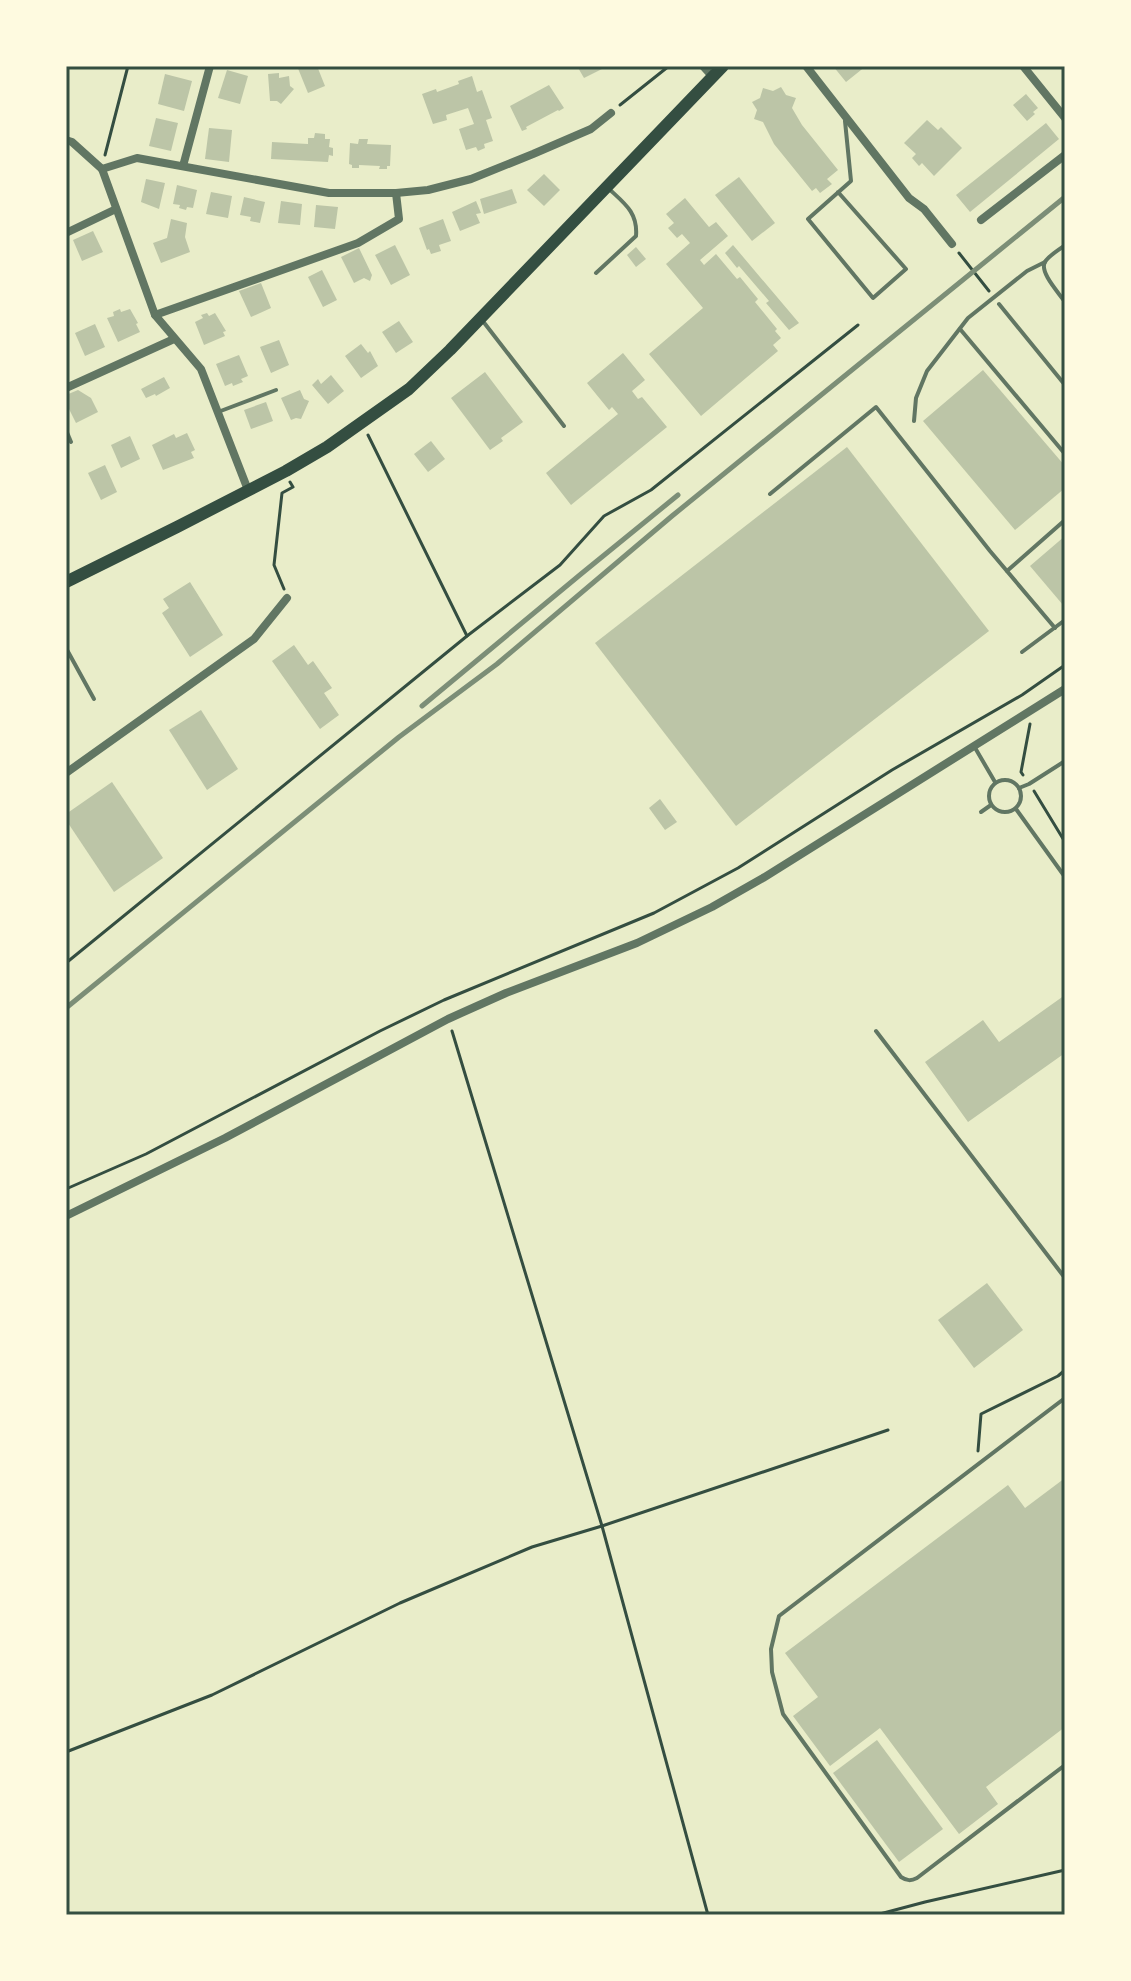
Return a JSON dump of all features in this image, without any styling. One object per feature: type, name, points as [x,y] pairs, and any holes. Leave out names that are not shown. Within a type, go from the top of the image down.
[{"type":"main road","points":[[66,582],[286,471],[327,447],[409,389],[606,187],[708,71],[723,66]]},
{"type":"street","points":[[183,166],[210,66]]},
{"type":"street","points":[[806,66],[909,198],[924,209],[952,244]]},
{"type":"street","points":[[1023,66],[1065,118]]},
{"type":"street","points":[[102,169],[137,158],[329,193],[428,190],[471,179],[591,129],[611,113]]},
{"type":"street","points":[[66,140],[102,169],[155,315],[201,369],[248,490]]},
{"type":"street","points":[[981,220],[1065,155]]},
{"type":"street","points":[[155,315],[358,243],[399,219],[396,193]]},
{"type":"street","points":[[66,233],[116,209]]},
{"type":"street","points":[[66,388],[174,339]]},
{"type":"street","points":[[66,773],[254,639],[287,598]]},
{"type":"street","points":[[66,1216],[225,1138],[448,1019],[506,993],[637,943],[712,907],[1065,689]]},
{"type":"lane","points":[[838,192],[906,269],[873,298],[808,219],[838,192],[851,181],[845,115]]},
{"type":"lane","points":[[596,273],[636,236],[637,223],[629,207],[606,187]]},
{"type":"lane","points":[[914,421],[916,398],[927,371],[968,318],[1065,245]]},
{"type":"lane","points":[[1045,262],[1043,269],[1046,277],[1065,302]]},
{"type":"lane","points":[[999,304],[1065,385]]},
{"type":"lane","points":[[481,318],[564,426]]},
{"type":"lane","points":[[960,329],[1065,454]]},
{"type":"lane","points":[[218,412],[276,390]]},
{"type":"lane","points":[[770,494],[876,407],[1055,628]]},
{"type":"lane","points":[[66,430],[71,442]]},
{"type":"lane","points":[[1007,571],[1065,520]]},
{"type":"lane","points":[[1022,652],[1065,620]]},
{"type":"lane","points":[[66,648],[94,699]]},
{"type":"lane","points":[[974,746],[995,783]]},
{"type":"lane","points":[[1019,788],[1065,761]]},
{"type":"lane","points":[[1008,781],[1019,788],[1020,803],[1016,809],[1003,813],[991,805],[989,793],[995,783],[1008,781]]},
{"type":"lane","points":[[981,812],[991,805]]},
{"type":"lane","points":[[1016,809],[1065,877]]},
{"type":"lane","points":[[876,1031],[1065,1278]]},
{"type":"lane","points":[[1065,1398],[779,1616],[771,1649],[772,1672],[783,1714],[905,1879],[917,1878],[1065,1765]]},
{"type":"path","points":[[102,169],[128,66]]},
{"type":"path","points":[[611,113],[669,66]]},
{"type":"path","points":[[952,244],[999,304]]},
{"type":"path","points":[[66,963],[467,636],[560,565],[604,516],[651,490],[858,325]]},
{"type":"path","points":[[362,423],[467,636]]},
{"type":"path","points":[[286,471],[293,487],[282,493],[274,565],[287,598]]},
{"type":"path","points":[[66,1189],[146,1154],[444,1000],[654,913],[738,868],[892,770],[1022,695],[1065,665]]},
{"type":"path","points":[[444,1000],[602,1526],[708,1915]]},
{"type":"path","points":[[978,1452],[981,1414],[1065,1370]]},
{"type":"path","points":[[66,1752],[212,1695],[400,1603],[532,1547],[888,1430]]},
{"type":"path","points":[[876,1915],[1065,1870]]},
{"type":"building","points":[[297,66],[317,66],[325,86],[308,93]]},
{"type":"building","points":[[577,66],[608,66],[584,78]]},
{"type":"building","points":[[833,66],[866,66],[846,82]]},
{"type":"building","points":[[227,70],[248,76],[240,104],[218,98]]},
{"type":"building","points":[[279,73],[279,78],[289,76],[290,86],[294,89],[281,104],[270,101],[268,74]]},
{"type":"building","points":[[165,74],[192,81],[184,111],[158,104]]},
{"type":"building","points":[[472,76],[477,92],[482,90],[492,118],[486,120],[493,141],[484,144],[485,148],[478,151],[476,147],[466,150],[459,129],[474,124],[468,108],[446,115],[447,120],[433,124],[422,94],[436,89],[437,92]]},
{"type":"building","points":[[549,85],[564,108],[522,131],[510,106]]},
{"type":"building","points":[[781,87],[786,95],[796,98],[792,108],[838,170],[827,179],[832,184],[820,193],[816,188],[812,191],[774,144],[763,122],[754,119],[757,110],[752,102],[760,98],[763,88],[773,91]]},
{"type":"building","points":[[1026,94],[1038,108],[1027,121],[1013,105]]},
{"type":"building","points":[[156,118],[178,123],[171,151],[149,146]]},
{"type":"building","points":[[927,120],[938,130],[941,127],[962,148],[934,176],[922,163],[919,166],[912,158],[916,154],[904,143]]},
{"type":"building","points":[[1046,123],[1059,139],[970,212],[956,195]]},
{"type":"building","points":[[209,128],[232,130],[229,162],[205,159]]},
{"type":"building","points":[[315,133],[325,134],[325,139],[330,139],[333,156],[329,155],[328,162],[271,159],[272,142],[308,144],[308,138],[314,138]]},
{"type":"building","points":[[359,139],[368,139],[367,144],[391,145],[390,166],[387,169],[359,165],[359,168],[352,168],[349,164],[350,143],[358,144]]},
{"type":"building","points":[[544,174],[560,190],[544,206],[527,190]]},
{"type":"building","points":[[739,177],[775,223],[752,241],[715,195]]},
{"type":"building","points":[[146,179],[165,183],[159,209],[141,202]]},
{"type":"building","points":[[177,185],[197,190],[193,208],[187,207],[186,210],[173,204]]},
{"type":"building","points":[[512,189],[517,203],[484,214],[480,199]]},
{"type":"building","points":[[211,192],[232,196],[228,218],[206,214]]},
{"type":"building","points":[[244,197],[265,202],[260,223],[240,215]]},
{"type":"building","points":[[685,198],[709,227],[716,222],[728,236],[700,260],[704,265],[716,254],[737,279],[740,277],[758,299],[755,302],[781,338],[773,345],[778,351],[701,416],[649,354],[703,308],[666,264],[690,243],[682,234],[677,238],[668,228],[674,223],[666,214]]},
{"type":"building","points":[[281,201],[302,204],[300,225],[278,223]]},
{"type":"building","points":[[476,201],[481,213],[476,214],[480,223],[460,231],[452,212]]},
{"type":"building","points":[[316,205],[338,207],[335,229],[314,227]]},
{"type":"building","points":[[171,219],[187,223],[185,237],[190,252],[161,263],[153,243],[167,238]]},
{"type":"building","points":[[443,219],[451,241],[439,245],[441,251],[431,254],[419,228]]},
{"type":"building","points":[[93,231],[103,252],[82,261],[73,240]]},
{"type":"building","points":[[395,245],[410,275],[391,285],[375,255]]},
{"type":"building","points":[[733,245],[799,323],[789,330],[766,303],[769,301],[725,253]]},
{"type":"building","points":[[636,247],[646,259],[636,267],[627,255]]},
{"type":"building","points":[[359,248],[372,275],[370,281],[364,278],[354,283],[341,257]]},
{"type":"building","points":[[322,270],[337,300],[323,307],[308,277]]},
{"type":"building","points":[[261,283],[271,308],[251,317],[239,291]]},
{"type":"building","points":[[120,309],[121,312],[130,309],[140,332],[118,342],[107,318]]},
{"type":"building","points":[[207,313],[209,316],[215,313],[226,331],[223,332],[225,336],[204,345],[195,322]]},
{"type":"building","points":[[399,321],[413,342],[396,353],[382,332]]},
{"type":"building","points":[[95,324],[105,347],[85,356],[75,333]]},
{"type":"building","points":[[279,340],[289,365],[271,373],[260,347]]},
{"type":"building","points":[[361,344],[368,353],[370,351],[378,366],[361,378],[345,356]]},
{"type":"building","points":[[623,353],[645,380],[632,391],[638,399],[642,397],[667,427],[571,505],[546,473],[618,414],[612,407],[609,410],[587,383]]},
{"type":"building","points":[[239,355],[248,376],[241,379],[243,382],[225,386],[216,364]]},
{"type":"building","points":[[983,370],[1065,466],[1065,488],[1015,530],[923,421]]},
{"type":"building","points":[[485,372],[523,422],[490,450],[451,398]]},
{"type":"building","points":[[331,375],[344,391],[328,404],[312,385],[318,379],[321,384]]},
{"type":"building","points":[[164,377],[170,388],[146,398],[141,389]]},
{"type":"building","points":[[78,390],[91,398],[98,412],[76,423],[66,403],[66,395]]},
{"type":"building","points":[[300,390],[304,399],[309,401],[301,419],[291,420],[281,398]]},
{"type":"building","points":[[266,402],[273,421],[251,429],[244,410]]},
{"type":"building","points":[[187,433],[195,450],[191,452],[194,458],[163,470],[152,445],[174,434],[176,438]]},
{"type":"building","points":[[130,436],[140,459],[121,468],[111,445]]},
{"type":"building","points":[[431,441],[445,459],[428,472],[414,454]]},
{"type":"building","points":[[847,447],[989,631],[736,826],[595,643]]},
{"type":"building","points":[[105,465],[117,492],[101,500],[88,473]]},
{"type":"building","points":[[1065,536],[1065,603],[1063,605],[1030,566]]},
{"type":"building","points":[[190,582],[223,635],[190,657],[162,613],[169,608],[163,599]]},
{"type":"building","points":[[294,645],[308,665],[313,661],[332,688],[324,693],[339,715],[320,729],[272,661]]},
{"type":"building","points":[[201,710],[238,769],[207,790],[169,730]]},
{"type":"building","points":[[112,782],[163,858],[114,892],[66,820],[66,814]]},
{"type":"building","points":[[660,799],[677,822],[665,830],[649,808]]},
{"type":"building","points":[[1065,995],[1065,1053],[968,1122],[925,1062],[983,1020],[999,1042]]},
{"type":"building","points":[[987,1283],[1023,1330],[974,1368],[938,1320]]},
{"type":"building","points":[[1065,1478],[1065,1727],[986,1787],[998,1804],[959,1834],[880,1728],[830,1766],[793,1716],[818,1697],[785,1653],[1008,1485],[1025,1508]]},
{"type":"building","points":[[877,1740],[943,1829],[899,1862],[833,1773]]},
{"type":"railway","points":[[66,1008],[399,737],[497,664],[672,516],[1065,197]]},
{"type":"railway","points":[[422,706],[678,495]]}]
